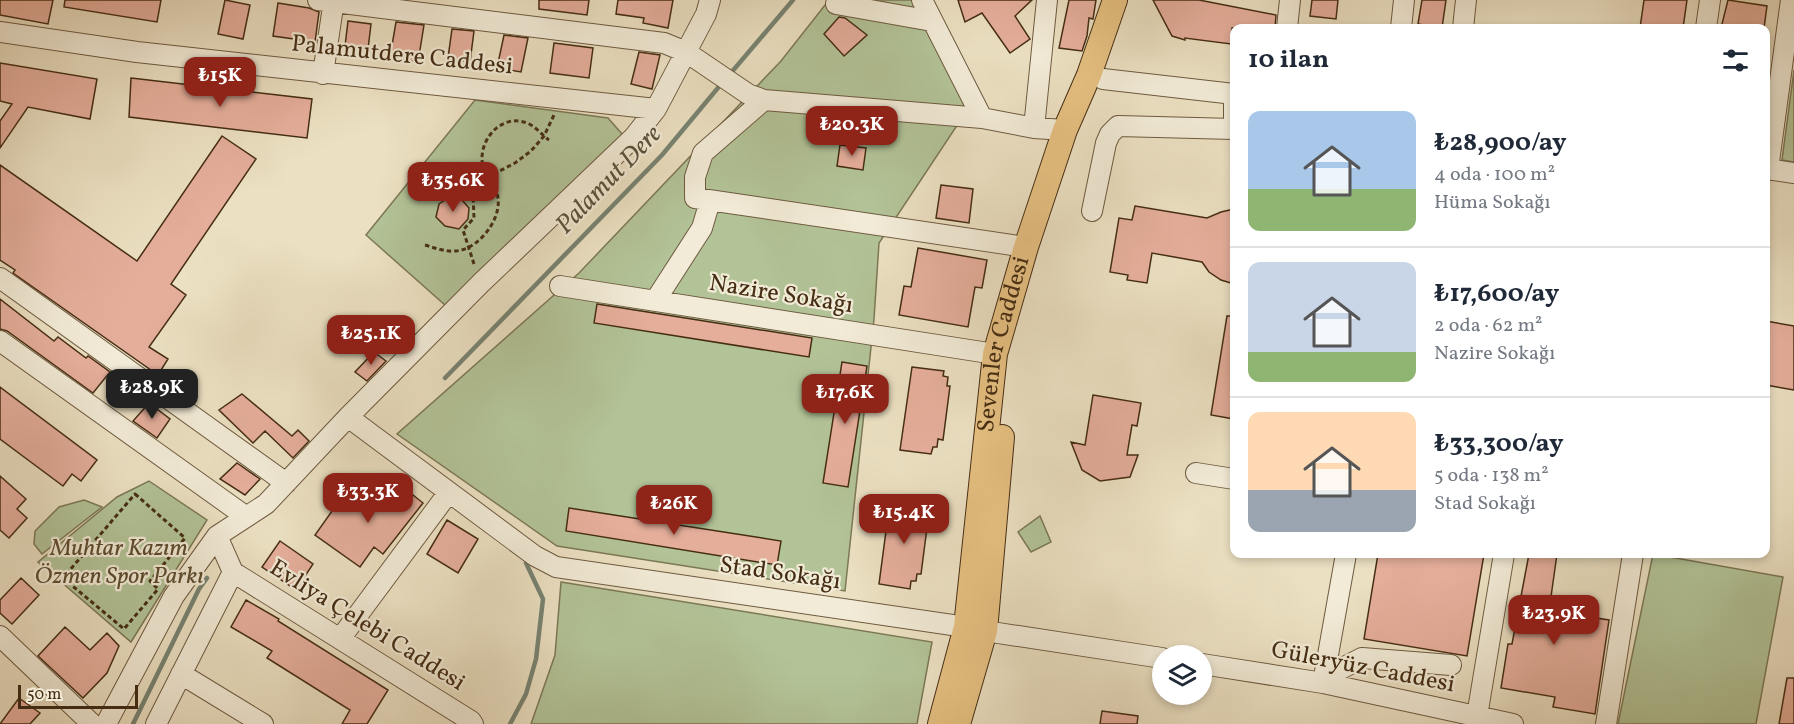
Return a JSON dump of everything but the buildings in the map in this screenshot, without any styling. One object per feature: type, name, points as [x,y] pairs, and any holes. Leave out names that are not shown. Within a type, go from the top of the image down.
[{"type":"main road","name":"Sevenler Caddesi","points":[[940,724],[975,629],[995,354],[1026,247],[1065,130],[1096,77],[1115,0]]},
{"type":"main road","name":"Sevenler Caddesi","points":[[958,724],[975,629],[1009,355],[1053,200],[1096,77],[1128,0]]},
{"type":"street","points":[[106,724],[174,596],[217,536],[266,504],[348,417],[481,283],[634,137],[656,109],[706,14],[710,0]]},
{"type":"street","points":[[922,0],[982,118]]},
{"type":"street","points":[[1034,128],[1047,0]]},
{"type":"street","points":[[1287,24],[1290,0]]},
{"type":"street","points":[[1401,24],[1404,0]]},
{"type":"street","points":[[1463,24],[1466,0]]},
{"type":"street","points":[[1707,24],[1710,0]]},
{"type":"street","points":[[1770,148],[1791,0]]},
{"type":"street","points":[[323,74],[328,1],[664,43],[686,52],[748,94],[764,100],[982,118],[1034,128],[1065,130]]},
{"type":"street","points":[[836,4],[932,21]]},
{"type":"street","name":"Palamutdere Caddesi","points":[[0,32],[137,52],[323,74],[656,109]]},
{"type":"street","points":[[1096,77],[1230,94]]},
{"type":"street","points":[[764,100],[703,153],[695,177],[695,198],[1026,247]]},
{"type":"street","points":[[1092,211],[1106,143],[1110,134],[1118,126],[1230,129]]},
{"type":"street","points":[[1770,169],[1794,173]]},
{"type":"street","points":[[655,301],[702,228],[710,201]]},
{"type":"street","points":[[0,278],[286,483]]},
{"type":"street","name":"Nazire Sokağı","points":[[560,286],[995,354]]},
{"type":"street","points":[[0,341],[245,516]]},
{"type":"street","name":"Stad Sokağı","points":[[348,417],[535,556],[555,567],[975,629]]},
{"type":"street","points":[[1196,473],[1230,478]]},
{"type":"street","points":[[340,639],[449,492]]},
{"type":"street","points":[[156,724],[233,572],[217,536]]},
{"type":"street","points":[[1324,680],[1345,558]]},
{"type":"street","points":[[1477,716],[1503,558]]},
{"type":"street","points":[[1606,724],[1632,558]]},
{"type":"street","name":"Evliya Çelebi Caddesi","points":[[233,572],[473,724]]},
{"type":"street","points":[[975,629],[1152,656]]},
{"type":"street","points":[[0,636],[92,724]]},
{"type":"street","points":[[1324,680],[1362,658],[1451,665]]},
{"type":"street","name":"Güleryüz Caddesi","points":[[1212,665],[1324,680],[1513,724]]},
{"type":"street","points":[[181,674],[263,724]]},
{"type":"path","points":[[468,248],[463,230],[474,218],[473,194],[488,177],[515,163],[531,151],[544,136],[562,99]]},
{"type":"path","points":[[425,244],[441,250],[457,251],[468,248],[491,227],[496,214],[498,198],[494,185],[484,171],[482,159],[483,145],[490,133],[501,124],[517,122],[531,125],[549,140]]},
{"type":"path","points":[[135,494],[185,538],[150,581],[158,589],[124,629],[63,578],[135,494]]},
{"type":"green space","points":[[829,0],[924,0],[968,109],[879,243],[874,319],[845,591],[557,546],[397,434],[579,273],[781,61]]},
{"type":"green space","points":[[1794,70],[1794,162],[1782,160]]},
{"type":"green space","points":[[475,100],[608,118],[622,134],[621,142],[445,305],[366,235]]},
{"type":"green space","name":"Muhtar Kazım Özmen Spor Parkı","points":[[149,481],[207,520],[131,642],[38,562],[117,497]]},
{"type":"green space","points":[[84,500],[102,507],[42,554],[34,544],[35,531],[59,507]]},
{"type":"green space","points":[[1040,516],[1051,542],[1031,552],[1018,532]]},
{"type":"green space","points":[[1652,558],[1676,558],[1783,577],[1756,724],[1618,724]]},
{"type":"green space","points":[[561,582],[932,642],[917,724],[531,724],[555,655]]},
{"type":"waterway","name":"Palamut Dere","points":[[730,74],[793,0]]},
{"type":"waterway","name":"Palamut Dere","points":[[445,378],[662,155],[722,83]]},
{"type":"waterway","name":"Palamut Dere","points":[[510,724],[526,694],[536,659],[543,599],[526,563]]},
{"type":"waterway","points":[[133,724],[199,589],[207,578]]}]
